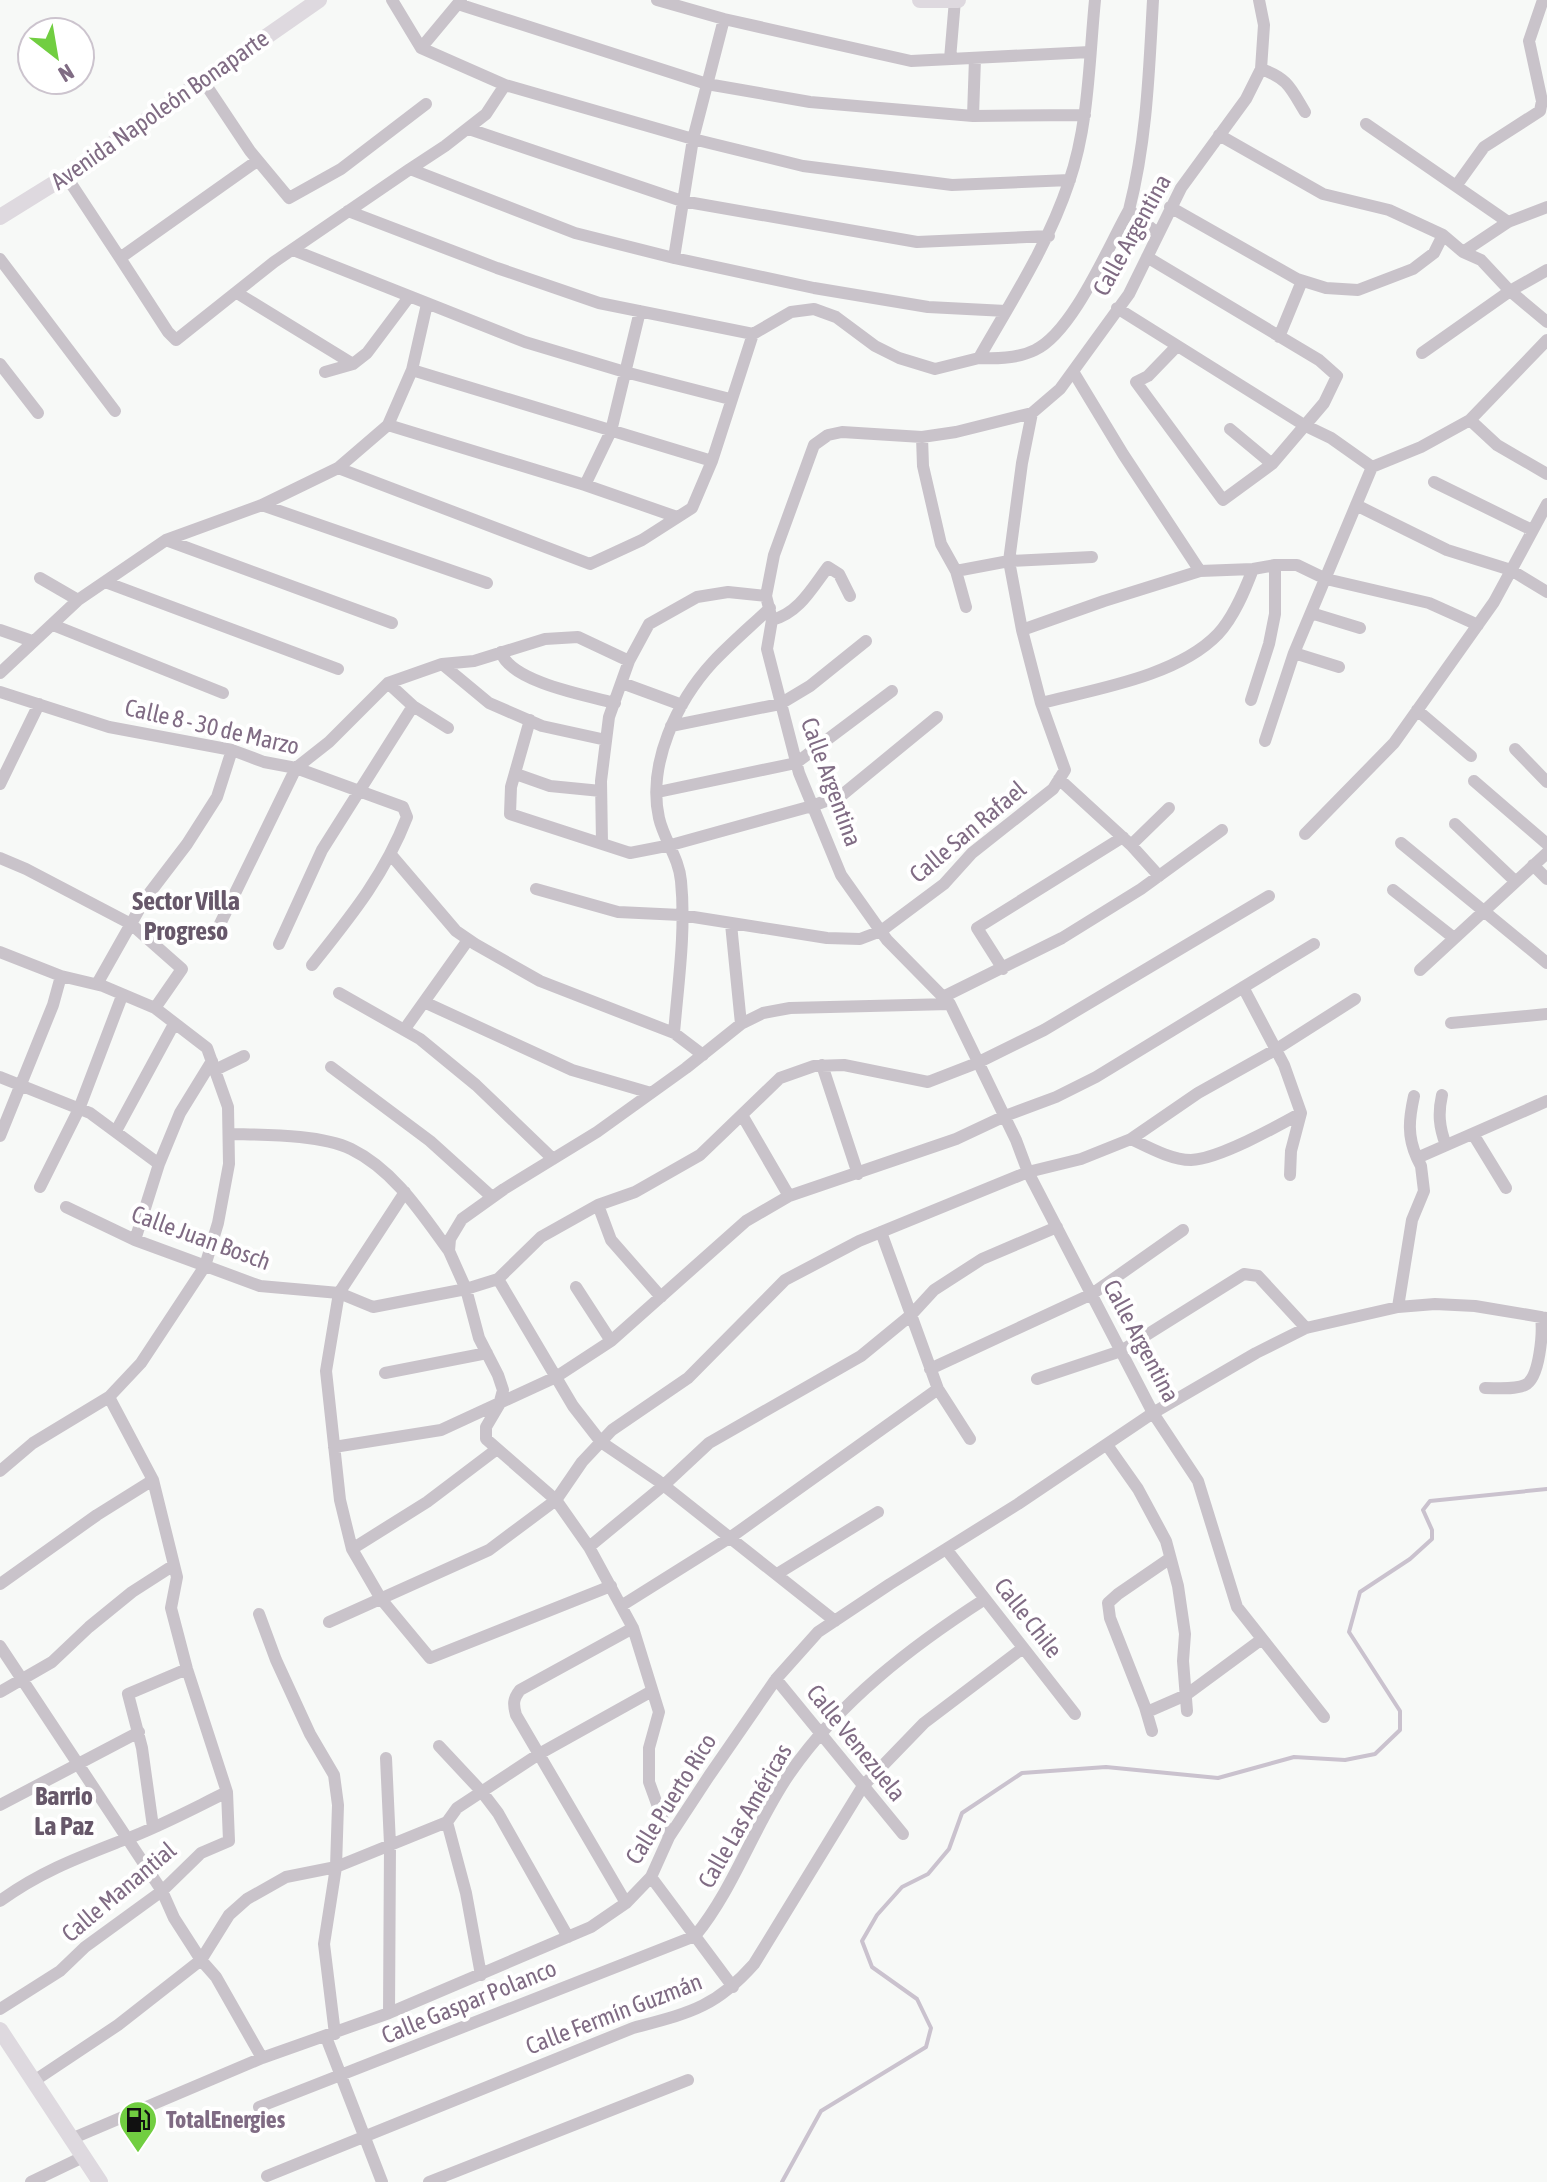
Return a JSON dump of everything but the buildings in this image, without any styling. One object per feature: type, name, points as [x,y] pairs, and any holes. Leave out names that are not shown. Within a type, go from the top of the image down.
[{"type":"main road","name":"Avenida Napoleón Bonaparte","points":[[0,217],[66,176],[319,0]]},
{"type":"main road","points":[[920,0],[956,0]]},
{"type":"main road","points":[[0,2030],[100,2182]]},
{"type":"street","points":[[392,0],[421,48],[505,85],[693,139],[803,166],[952,185],[1070,180]]},
{"type":"street","points":[[657,0],[724,19],[911,61],[1090,52]]},
{"type":"street","points":[[950,59],[956,0]]},
{"type":"street","points":[[979,358],[1049,236],[1070,180],[1085,115],[1095,0]]},
{"type":"street","points":[[338,468],[590,564],[642,540],[692,508],[712,461],[753,334],[791,312],[814,309],[836,317],[875,346],[899,358],[935,369],[979,358],[998,359],[1034,351],[1053,337],[1072,315],[1129,210],[1148,104],[1153,0]]},
{"type":"street","name":"Calle Argentina","points":[[1259,0],[1264,25],[1261,69],[1246,99],[1181,188],[1129,294],[1060,389],[1032,413],[956,432],[922,437],[842,432],[828,435],[814,445],[774,555],[767,649],[796,763],[841,875],[881,931],[946,1001],[1005,1116],[1028,1172],[1153,1413],[1198,1481],[1237,1607],[1324,1717]]},
{"type":"street","points":[[1456,186],[1484,147],[1540,111],[1542,101],[1529,41],[1543,0]]},
{"type":"street","points":[[421,48],[460,2],[707,84],[810,102],[973,116],[1085,115]]},
{"type":"street","points":[[674,258],[693,139],[724,19]]},
{"type":"street","points":[[973,116],[975,58]]},
{"type":"street","points":[[1261,69],[1276,74],[1288,83],[1305,112]]},
{"type":"street","points":[[202,79],[257,161],[289,198],[341,169],[426,104]]},
{"type":"street","points":[[66,176],[176,340],[293,250],[469,129],[486,114],[505,85]]},
{"type":"street","points":[[1366,124],[1508,222]]},
{"type":"street","points":[[469,129],[682,201],[917,242],[1049,236]]},
{"type":"street","points":[[1219,135],[1323,194],[1389,210],[1443,235],[1463,252],[1481,260],[1510,291],[1547,322]]},
{"type":"street","points":[[120,258],[257,161]]},
{"type":"street","points":[[410,169],[575,233],[674,258],[814,288],[928,307],[1006,311]]},
{"type":"street","points":[[1170,207],[1302,281],[1326,288],[1358,290],[1413,269],[1434,253],[1443,235]]},
{"type":"street","points":[[1463,252],[1508,222],[1547,207]]},
{"type":"street","points":[[1129,210],[1157,233]]},
{"type":"street","points":[[348,211],[599,303],[753,334]]},
{"type":"street","points":[[293,250],[525,342],[730,399]]},
{"type":"street","points":[[1147,257],[1319,360],[1337,376],[1324,403],[1272,464],[1223,500],[1136,382],[1148,376],[1177,346]]},
{"type":"street","points":[[0,259],[115,411]]},
{"type":"street","points":[[1422,353],[1510,291],[1547,270]]},
{"type":"street","points":[[1279,337],[1302,281]]},
{"type":"street","points":[[237,293],[353,364]]},
{"type":"street","points":[[325,372],[353,364],[367,353],[409,297]]},
{"type":"street","points":[[0,673],[78,600],[166,540],[262,505],[338,468],[388,425],[412,370],[427,304]]},
{"type":"street","points":[[1117,308],[1304,425],[1331,438],[1372,467]]},
{"type":"street","points":[[585,485],[611,431],[640,311]]},
{"type":"street","points":[[1265,741],[1294,653],[1372,467],[1421,447],[1470,420],[1547,340]]},
{"type":"street","points":[[0,364],[38,413]]},
{"type":"street","points":[[412,370],[712,461]]},
{"type":"street","points":[[1074,373],[1200,571]]},
{"type":"street","name":"Calle San Rafael","points":[[536,889],[618,912],[681,915],[827,938],[860,939],[881,931],[944,884],[972,853],[1053,789],[1065,770],[1041,703],[1022,630],[1009,561],[1032,413]]},
{"type":"street","points":[[1470,420],[1497,445],[1547,474]]},
{"type":"street","points":[[388,425],[585,485],[677,517]]},
{"type":"street","points":[[1230,429],[1272,464]]},
{"type":"street","points":[[922,437],[923,466],[941,544],[956,571],[966,607]]},
{"type":"street","points":[[1434,482],[1532,530]]},
{"type":"street","points":[[1305,834],[1394,743],[1494,602],[1547,504]]},
{"type":"street","points":[[262,505],[487,583]]},
{"type":"street","points":[[1356,505],[1447,550],[1511,570],[1547,592]]},
{"type":"street","points":[[166,540],[392,623]]},
{"type":"street","points":[[956,571],[1009,561],[1092,557]]},
{"type":"street","points":[[1022,630],[1200,571],[1275,565],[1297,565],[1326,579],[1429,603],[1478,625]]},
{"type":"street","points":[[1251,700],[1275,614],[1275,565]]},
{"type":"street","points":[[602,843],[601,791],[606,740],[629,661],[649,624],[697,597],[728,592],[787,616],[797,608],[828,567],[839,574],[850,596]]},
{"type":"street","points":[[1041,703],[1127,681],[1192,654],[1219,633],[1246,589],[1253,569]]},
{"type":"street","points":[[40,578],[78,600]]},
{"type":"street","points":[[105,582],[338,669]]},
{"type":"street","points":[[674,1033],[681,880],[659,818],[657,775],[671,726],[682,705],[711,664],[769,608]]},
{"type":"street","points":[[1311,613],[1360,628]]},
{"type":"street","points":[[53,625],[223,693]]},
{"type":"street","points":[[0,630],[32,641]]},
{"type":"street","points":[[220,924],[296,768],[371,704],[388,683],[442,664],[474,661],[545,639],[578,637],[629,661]]},
{"type":"street","points":[[671,726],[780,704],[810,686],[866,641]]},
{"type":"street","points":[[501,652],[510,666],[546,685],[615,703]]},
{"type":"street","points":[[1294,653],[1339,667]]},
{"type":"street","points":[[442,664],[489,703],[530,720],[606,740]]},
{"type":"street","points":[[388,683],[413,706],[448,728]]},
{"type":"street","points":[[622,683],[682,705]]},
{"type":"street","points":[[658,792],[796,763],[892,691]]},
{"type":"street","name":"Calle 8 - 30 de Marzo","points":[[0,692],[109,727],[232,750],[264,762],[296,768],[396,803],[403,807],[407,817],[392,856]]},
{"type":"street","points":[[0,784],[39,704]]},
{"type":"street","points":[[279,944],[322,850],[413,706]]},
{"type":"street","points":[[1417,710],[1471,756]]},
{"type":"street","points":[[530,720],[511,787],[510,814],[630,853],[671,845],[842,795],[937,717]]},
{"type":"street","points":[[1515,749],[1547,782]]},
{"type":"street","points":[[97,984],[145,899],[187,844],[217,797],[232,750]]},
{"type":"street","points":[[516,774],[550,786],[601,791]]},
{"type":"street","points":[[1059,779],[1127,841],[1159,876]]},
{"type":"street","points":[[1474,781],[1547,844]]},
{"type":"street","points":[[1003,969],[977,928],[1127,841],[1169,808]]},
{"type":"street","points":[[1455,824],[1515,881]]},
{"type":"street","points":[[449,1251],[450,1239],[462,1219],[597,1132],[741,1024],[763,1013],[790,1008],[946,1001],[1062,938],[1159,876],[1222,830]]},
{"type":"street","points":[[1401,843],[1547,963]]},
{"type":"street","points":[[1420,970],[1547,853]]},
{"type":"street","points":[[312,965],[352,915],[392,856],[456,931],[468,940],[540,981],[674,1033],[703,1055]]},
{"type":"street","points":[[0,858],[131,924],[182,969],[155,1008]]},
{"type":"street","points":[[1533,865],[1547,879]]},
{"type":"street","points":[[1393,890],[1454,938]]},
{"type":"street","points":[[835,1621],[664,1485],[601,1442],[573,1406],[498,1279],[541,1237],[598,1205],[635,1192],[700,1155],[780,1078],[822,1065],[844,1065],[928,1082],[977,1063],[1044,1030],[1269,896]]},
{"type":"street","points":[[731,924],[741,1024]]},
{"type":"street","points":[[404,1030],[468,940]]},
{"type":"street","points":[[334,1447],[441,1430],[556,1377],[611,1341],[746,1221],[789,1196],[956,1139],[1056,1097],[1096,1077],[1314,944]]},
{"type":"street","points":[[0,952],[61,976],[97,984],[155,1008],[207,1048],[228,1107],[229,1134],[229,1164],[218,1223],[205,1266],[141,1363],[109,1397],[33,1443],[0,1471]]},
{"type":"street","points":[[0,1136],[53,1005],[61,976]]},
{"type":"street","points":[[1243,987],[1284,1065],[1301,1113],[1291,1151],[1290,1175]]},
{"type":"street","points":[[339,993],[420,1039],[476,1085],[553,1159]]},
{"type":"street","points":[[40,1187],[79,1109],[122,996]]},
{"type":"street","points":[[329,1622],[489,1550],[556,1500],[582,1462],[612,1430],[688,1378],[785,1280],[881,1232],[1028,1172],[1081,1159],[1131,1139],[1198,1093],[1275,1050],[1355,999]]},
{"type":"street","points":[[424,1002],[572,1070],[651,1093]]},
{"type":"street","points":[[1451,1023],[1547,1014]]},
{"type":"street","points":[[116,1131],[174,1024]]},
{"type":"street","points":[[135,1240],[159,1164],[180,1113],[214,1066],[244,1056]]},
{"type":"street","points":[[822,1065],[858,1174]]},
{"type":"street","points":[[331,1067],[430,1141],[492,1197]]},
{"type":"street","points":[[0,1077],[79,1109],[116,1131],[159,1164]]},
{"type":"street","points":[[1442,1095],[1438,1112],[1446,1145]]},
{"type":"street","points":[[1398,1307],[1412,1220],[1424,1191],[1410,1141],[1409,1120],[1414,1096]]},
{"type":"street","points":[[1417,1158],[1547,1101]]},
{"type":"street","points":[[1131,1139],[1190,1160],[1212,1155],[1275,1128],[1301,1113]]},
{"type":"street","points":[[742,1115],[789,1196]]},
{"type":"street","points":[[229,1134],[320,1140],[351,1149],[405,1192],[449,1251],[466,1289],[479,1338],[503,1390],[499,1405],[486,1427],[486,1439],[556,1500],[589,1547],[633,1628],[659,1712],[649,1748],[649,1782],[669,1837]]},
{"type":"street","points":[[1473,1134],[1506,1188]]},
{"type":"street","points":[[405,1192],[339,1293],[326,1371],[340,1500],[352,1549],[381,1599],[430,1658],[611,1586]]},
{"type":"street","points":[[598,1205],[611,1240],[661,1297]]},
{"type":"street","name":"Calle Juan Bosch","points":[[66,1207],[135,1240],[260,1286],[339,1293],[373,1307],[466,1289],[498,1279]]},
{"type":"street","points":[[589,1547],[709,1443],[861,1356],[911,1315],[934,1290],[982,1259],[1057,1227]]},
{"type":"street","points":[[930,1369],[1092,1294],[1183,1230]]},
{"type":"street","points":[[881,1232],[938,1389],[970,1439]]},
{"type":"street","points":[[1037,1379],[1121,1351],[1244,1274],[1258,1276],[1306,1328]]},
{"type":"street","points":[[576,1287],[611,1341]]},
{"type":"street","name":"Calle Puerto Rico","points":[[71,2139],[262,2058],[389,2013],[591,1927],[626,1903],[651,1877],[669,1837],[776,1679],[818,1632],[1153,1413],[1256,1353],[1306,1328],[1398,1307],[1435,1304],[1475,1306],[1544,1317]]},
{"type":"street","points":[[1485,1388],[1523,1386],[1532,1378],[1544,1317]]},
{"type":"street","points":[[385,1373],[487,1353]]},
{"type":"street","points":[[621,1606],[731,1537],[938,1389]]},
{"type":"street","points":[[0,1901],[21,1886],[87,1852],[128,1839],[227,1792],[187,1669],[171,1608],[177,1577],[153,1480],[109,1397]]},
{"type":"street","points":[[1107,1445],[1138,1489],[1166,1541],[1178,1586],[1185,1634],[1183,1661],[1187,1711]]},
{"type":"street","points":[[352,1549],[427,1502],[497,1449]]},
{"type":"street","points":[[0,1584],[97,1515],[153,1480]]},
{"type":"street","points":[[777,1574],[878,1512]]},
{"type":"street","name":"Calle Chile","points":[[946,1549],[1075,1714]]},
{"type":"street","points":[[1152,1731],[1110,1618],[1108,1603],[1169,1559]]},
{"type":"street","points":[[0,1692],[52,1662],[132,1592],[174,1565]]},
{"type":"street","name":"Calle Las Américas","points":[[695,1936],[717,1909],[789,1775],[821,1734],[918,1643],[985,1599]]},
{"type":"street","points":[[259,1614],[310,1734],[334,1775],[338,1805],[336,1867],[324,1944],[331,2035],[341,2077],[382,2182]]},
{"type":"street","points":[[626,1903],[516,1715],[514,1697],[520,1690],[633,1628]]},
{"type":"street","points":[[1147,1712],[1186,1695],[1262,1639]]},
{"type":"street","points":[[0,1646],[162,1891],[174,1918],[216,1977],[262,2058]]},
{"type":"street","name":"Calle Fermín Guzmán","points":[[267,2176],[633,2028],[712,2002],[733,1987],[754,1964],[863,1786],[924,1723],[1023,1648]]},
{"type":"street","points":[[153,1827],[139,1732],[128,1694],[187,1669]]},
{"type":"street","name":"Calle Venezuela","points":[[776,1679],[903,1834]]},
{"type":"street","points":[[34,2081],[118,2025],[201,1960],[229,1915],[247,1899],[286,1877],[336,1867],[447,1822],[457,1808],[539,1754],[652,1691]]},
{"type":"street","points":[[0,1805],[139,1732]]},
{"type":"street","points":[[439,1746],[498,1813],[568,1937]]},
{"type":"street","points":[[386,1758],[390,1844],[389,2013]]},
{"type":"street","name":"Calle Manantial","points":[[0,2009],[60,1971],[85,1947],[162,1891],[201,1853],[229,1841],[227,1792]]},
{"type":"street","points":[[447,1822],[466,1893],[481,1975]]},
{"type":"street","points":[[651,1877],[733,1987]]},
{"type":"street","name":"Calle Gaspar Polanco","points":[[259,2107],[695,1936]]},
{"type":"street","points":[[429,2182],[688,2080]]},
{"type":"street","points":[[31,2182],[83,2157]]},
{"type":"waterway","points":[[782,2182],[821,2111],[926,2047],[931,2028],[917,1999],[872,1967],[862,1941],[877,1915],[902,1887],[928,1874],[949,1849],[962,1813],[1022,1773],[1106,1767],[1218,1778],[1294,1757],[1345,1760],[1375,1754],[1400,1730],[1400,1711],[1349,1632],[1360,1592],[1410,1559],[1432,1539],[1432,1530],[1423,1510],[1430,1501],[1547,1489]]},
{"type":"place","name":"TotalEnergies","points":[[138,2154]]},
{"type":"district","name":"Sector Villa Progreso","points":[[186,916]]},
{"type":"district","name":"Barrio La Paz","points":[[64,1811]]}]
